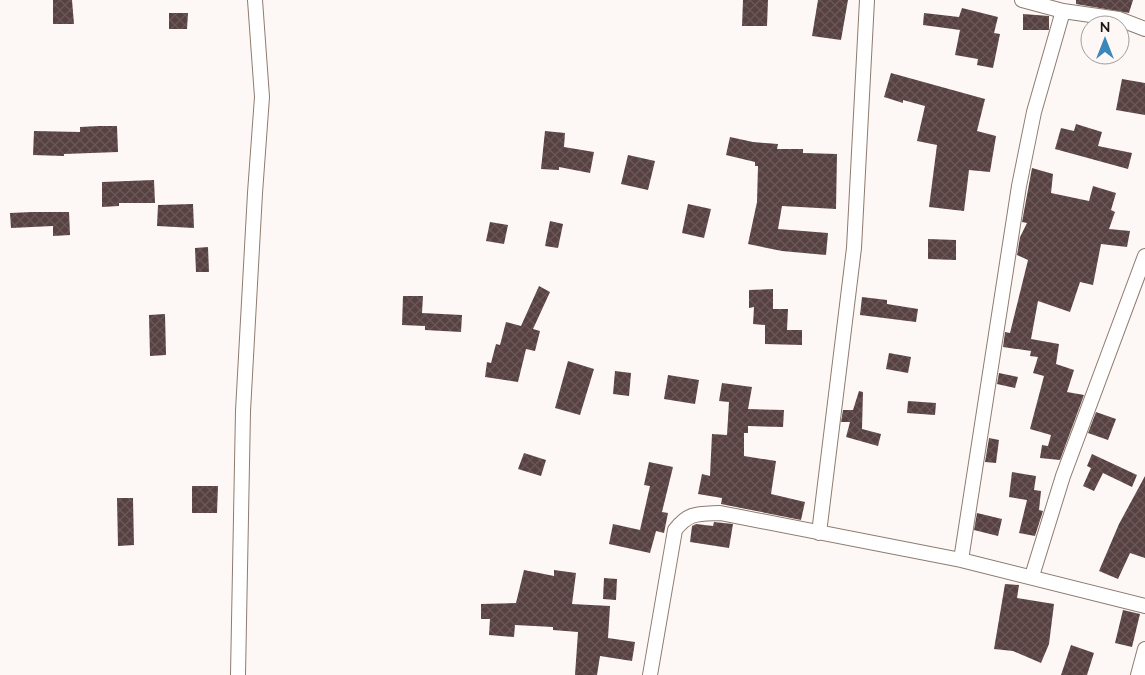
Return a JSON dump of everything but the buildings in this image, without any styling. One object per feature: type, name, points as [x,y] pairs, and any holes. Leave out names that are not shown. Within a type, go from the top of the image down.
[{"type":"street","points":[[238,675],[243,411],[254,193],[262,97],[255,0]]},
{"type":"street","points":[[818,533],[842,357],[854,248],[868,0]]},
{"type":"street","points":[[1022,0],[1063,11],[1119,19],[1145,29]]},
{"type":"street","points":[[961,560],[1019,186],[1034,112],[1063,11]]},
{"type":"street","points":[[1032,576],[1062,476],[1145,256]]},
{"type":"street","points":[[650,675],[675,530],[684,518],[695,514],[720,513],[961,560],[1032,576],[1145,606]]},
{"type":"street","points":[[1138,675],[1145,649]]}]
